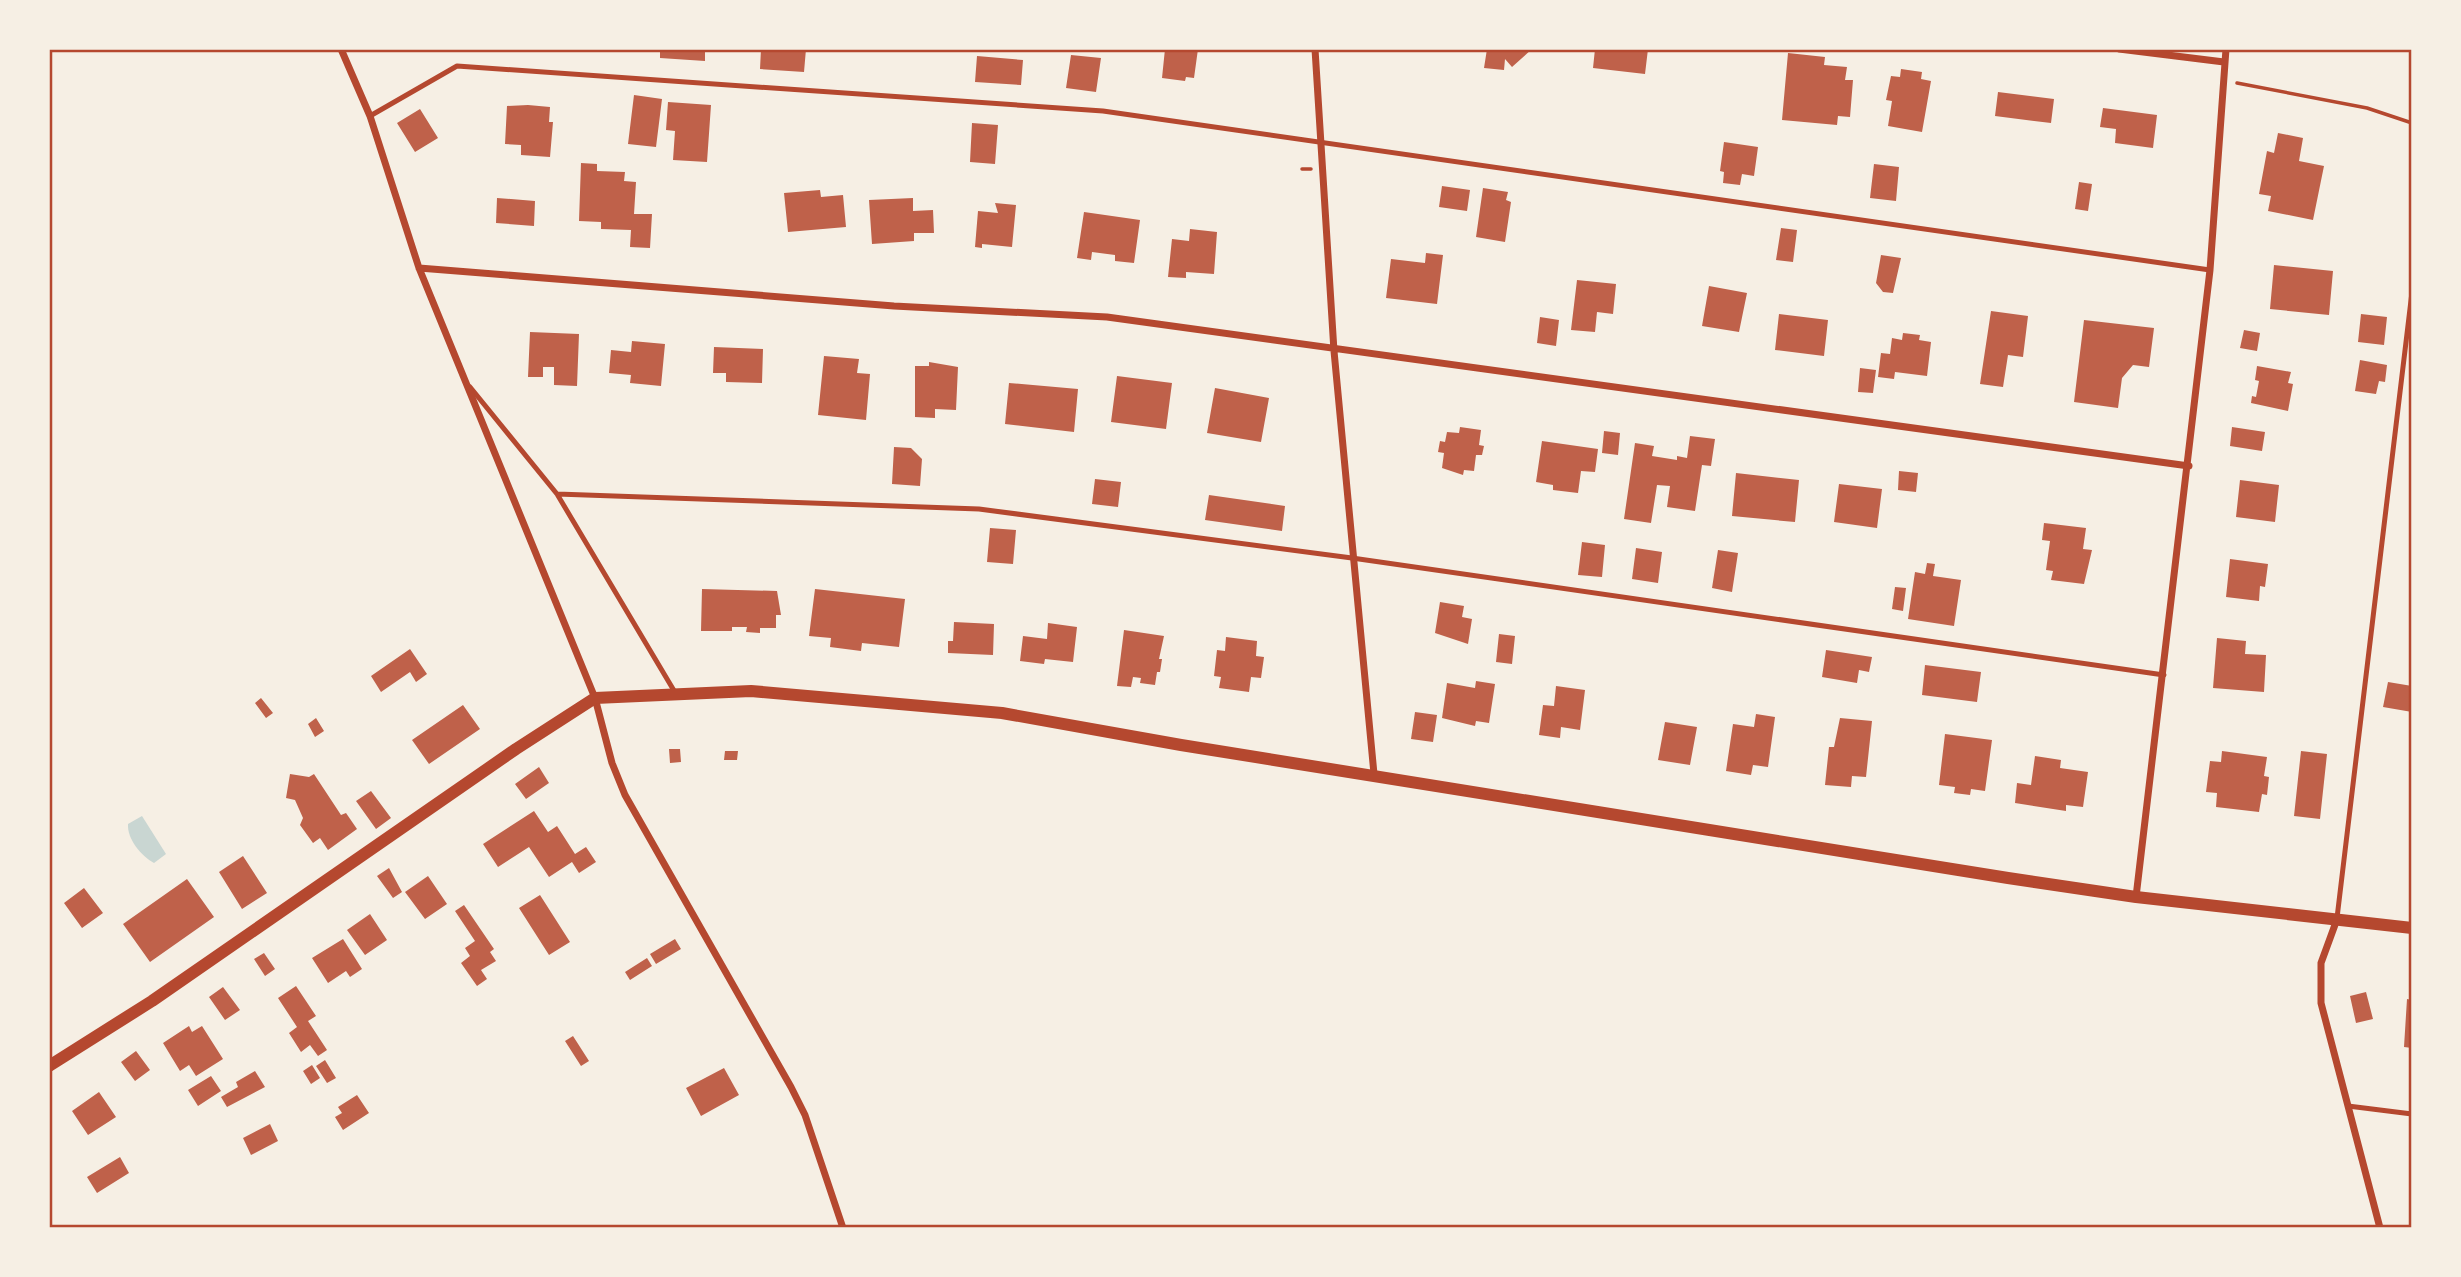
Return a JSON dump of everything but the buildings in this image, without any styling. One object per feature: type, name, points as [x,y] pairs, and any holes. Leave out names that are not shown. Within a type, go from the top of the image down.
[{"type":"street","points":[[341,49],[370,116],[419,268],[595,698],[612,763],[625,795],[791,1087],[805,1115],[843,1228]]},
{"type":"street","points":[[1315,49],[1334,351],[1374,774]]},
{"type":"street","points":[[2119,49],[2224,62]]},
{"type":"street","points":[[2136,897],[2189,466],[2210,270],[2226,49]]},
{"type":"street","points":[[419,268],[894,306],[1107,317],[1334,351],[2189,466]]},
{"type":"street","points":[[49,1066],[174,986],[516,749],[595,698],[751,691],[1002,713],[2136,897],[2336,922],[2412,928]]},
{"type":"street","points":[[2336,922],[2319,978],[2321,1003],[2380,1228]]},
{"type":"lane","points":[[370,116],[457,66],[1103,111],[2210,270]]},
{"type":"lane","points":[[2336,922],[2412,292]]},
{"type":"lane","points":[[468,384],[557,494],[676,694]]},
{"type":"lane","points":[[557,494],[979,509],[1352,558],[2164,675]]},
{"type":"lane","points":[[2348,1106],[2412,1114]]},
{"type":"path","points":[[2224,80],[2367,107],[2412,122]]},
{"type":"shaded area","points":[[142,816],[166,854],[154,863],[136,846],[128,830],[128,824]]}]
